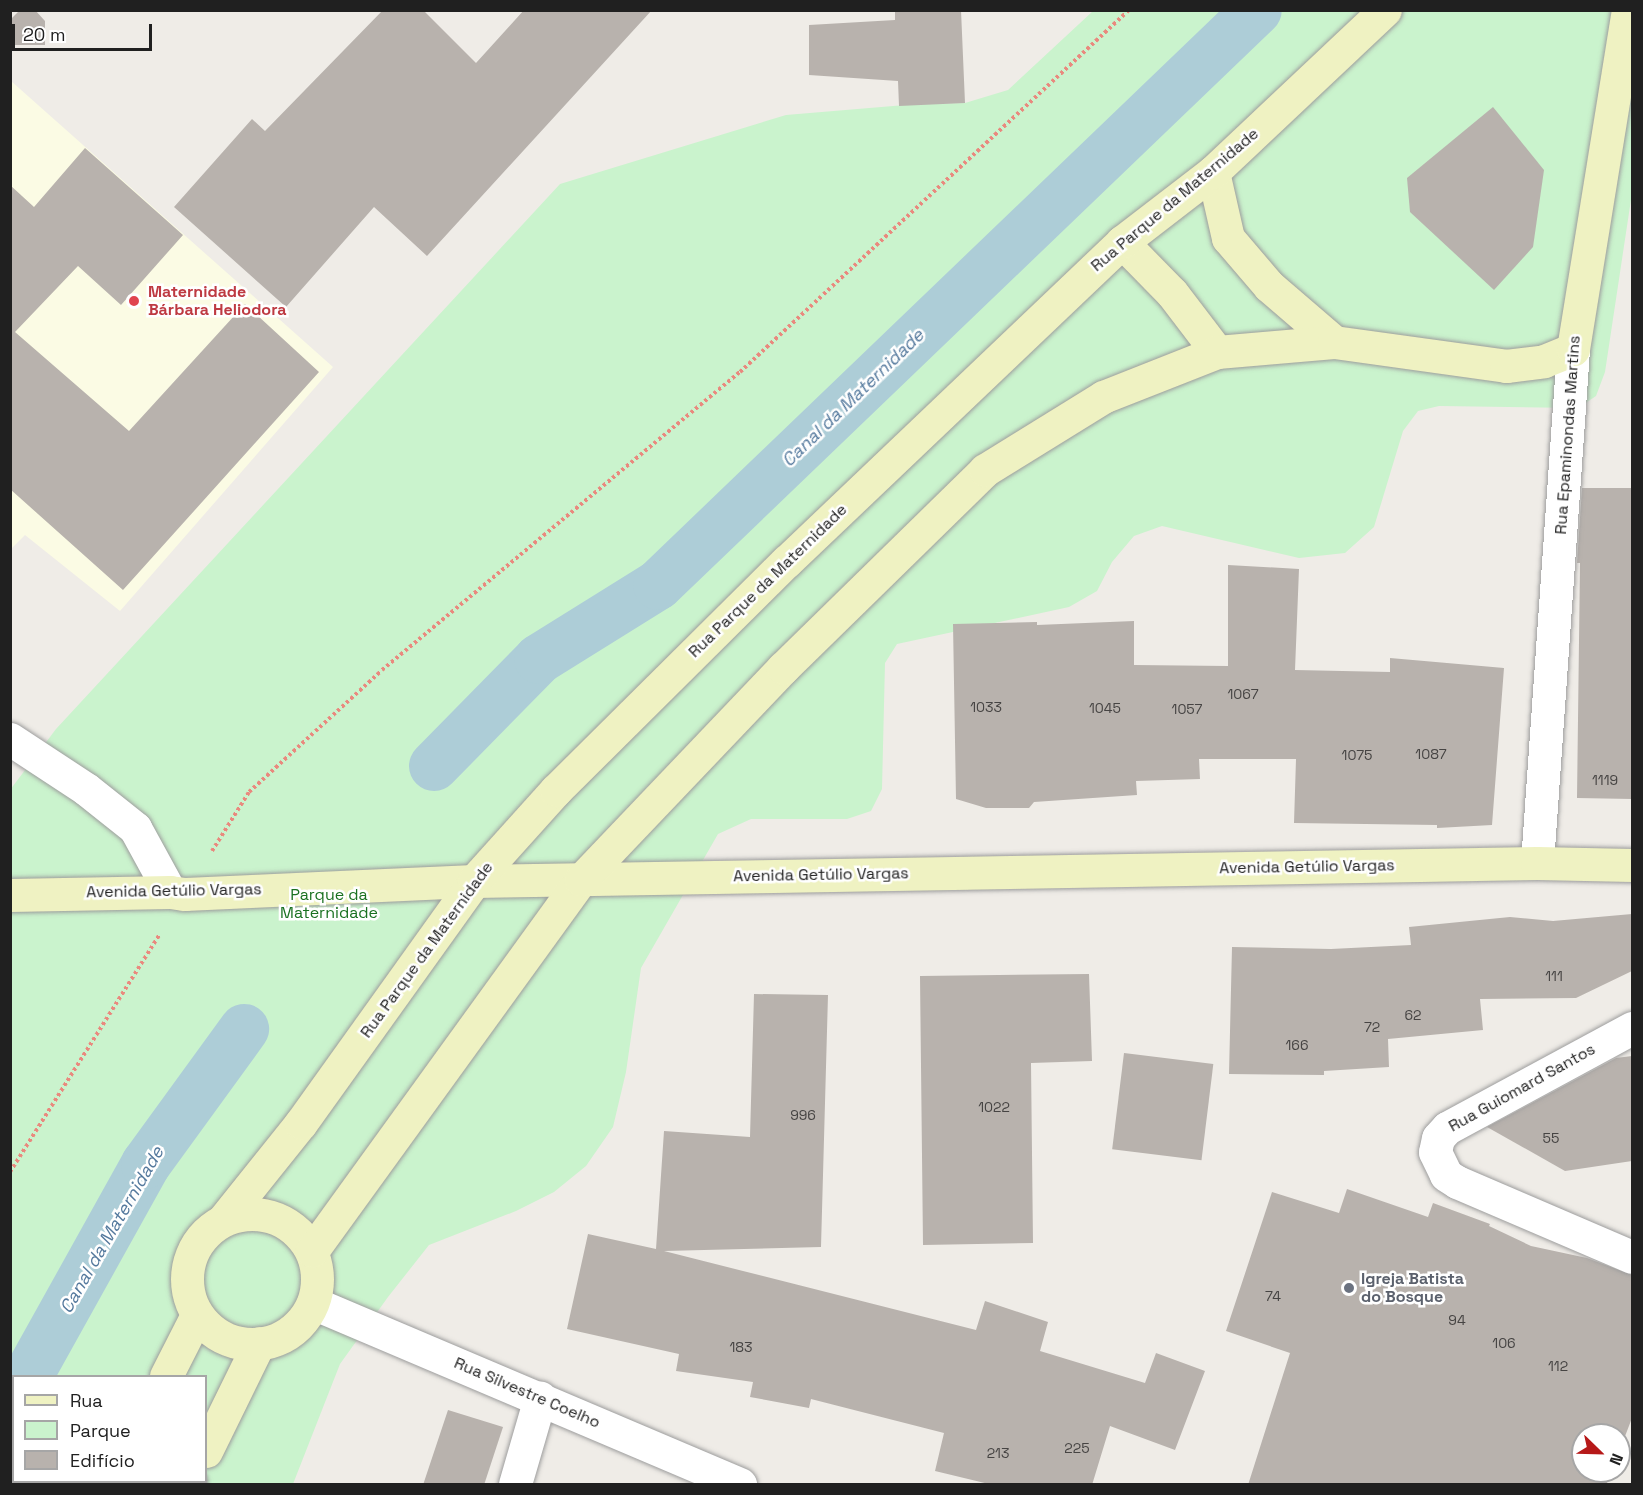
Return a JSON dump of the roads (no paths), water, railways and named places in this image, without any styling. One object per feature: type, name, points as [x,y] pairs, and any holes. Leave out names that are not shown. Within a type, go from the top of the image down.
[{"type":"street","name":"Rua Parque da Maternidade","points":[[224,1219],[301,1123],[474,881],[556,790],[762,586],[1122,242],[1213,172],[1385,10]]},
{"type":"street","name":"Rua Epaminondas Martins","points":[[1537,863],[1573,349],[1629,18]]},
{"type":"street","points":[[1213,172],[1228,238],[1269,286],[1334,342]]},
{"type":"street","points":[[1122,242],[1172,293],[1217,352]]},
{"type":"street","points":[[312,1251],[581,880],[783,668],[985,470],[1103,397],[1217,352],[1334,342],[1506,366],[1544,361],[1573,349]]},
{"type":"street","points":[[10,739],[86,789],[135,828],[178,893]]},
{"type":"street","name":"Avenida Getúlio Vargas","points":[[10,895],[178,893],[474,881],[1537,863],[1632,865]]},
{"type":"street","name":"Rua Guiomard Santos","points":[[1632,1028],[1447,1128],[1437,1138],[1435,1152],[1446,1174],[1457,1182],[1632,1257]]},
{"type":"street","points":[[244,1213],[265,1214],[301,1234],[312,1251],[318,1286],[313,1303],[292,1331],[276,1340],[241,1343],[224,1338],[209,1328],[197,1315],[188,1294],[188,1272],[193,1251],[206,1232],[224,1219],[244,1213]]},
{"type":"street","name":"Rua Silvestre Coelho","points":[[313,1303],[540,1398],[736,1484]]},
{"type":"street","points":[[167,1375],[197,1315]]},
{"type":"street","points":[[207,1448],[259,1343]]},
{"type":"street","points":[[515,1485],[540,1398]]},
{"type":"waterway","name":"Canal da Maternidade","points":[[434,766],[539,659],[658,585],[1257,10]]},
{"type":"waterway","name":"Canal da Maternidade","points":[[29,1375],[146,1164],[244,1029]]},
{"type":"place","name":"Maternidade Bárbara Heliodora","points":[[134,301]]},
{"type":"place","name":"Igreja Batista do Bosque","points":[[1349,1288]]},
{"type":"park label","name":"Parque da Maternidade","points":[[329,904]]}]
